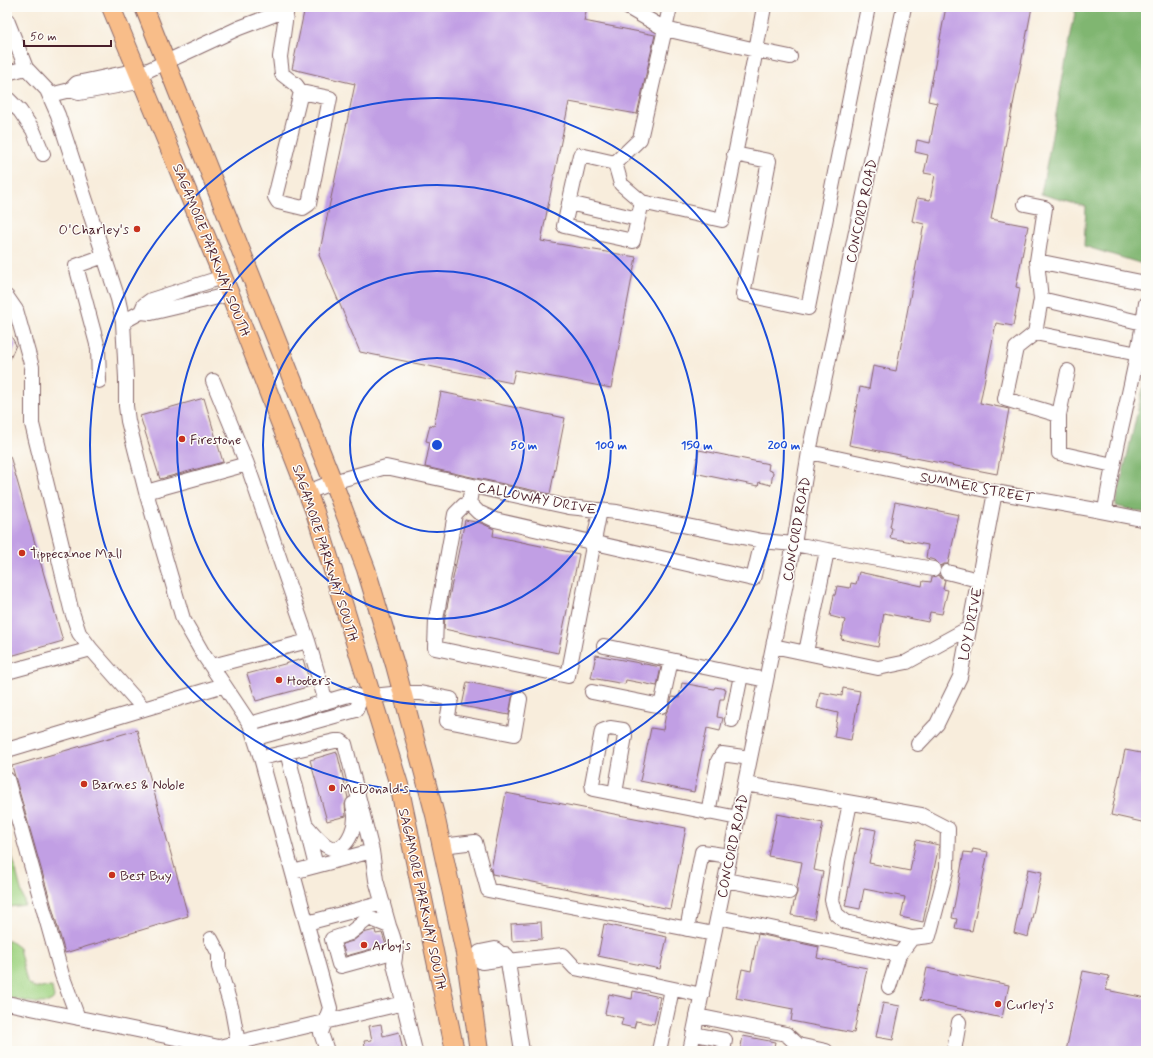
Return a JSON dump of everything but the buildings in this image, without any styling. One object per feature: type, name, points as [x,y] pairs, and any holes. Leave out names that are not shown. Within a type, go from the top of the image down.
[{"type":"main road","name":"SAGAMORE PARKWAY SOUTH","points":[[111,7],[231,294],[316,512],[366,697],[399,785],[455,1051]]},
{"type":"main road","name":"SAGAMORE PARKWAY SOUTH","points":[[144,7],[366,568],[435,815],[471,958],[480,1051]]},
{"type":"street","points":[[50,95],[70,90],[79,93],[132,83],[140,74],[239,28],[281,12],[287,7]]},
{"type":"street","points":[[287,7],[280,57],[282,74],[296,85],[301,92],[330,98],[309,204],[303,208],[278,202],[275,197],[301,92]]},
{"type":"street","points":[[627,7],[665,29],[790,57]]},
{"type":"street","points":[[615,163],[640,139],[670,7]]},
{"type":"street","points":[[615,163],[621,184],[642,202],[722,220],[764,7]]},
{"type":"street","points":[[734,154],[769,161],[743,294],[808,308],[868,7]]},
{"type":"street","name":"CONCORD ROAD","points":[[690,1051],[794,544],[809,452],[904,7]]},
{"type":"street","points":[[7,20],[26,68],[47,90],[58,115],[118,299],[123,322],[126,406],[128,421],[146,492],[183,618],[192,635],[250,724],[256,738],[330,1008],[321,1033],[327,1051]]},
{"type":"street","points":[[7,73],[26,68]]},
{"type":"street","points":[[7,98],[20,111],[32,130],[43,154]]},
{"type":"street","points":[[615,163],[580,155],[564,226],[633,241],[642,202]]},
{"type":"street","points":[[569,203],[638,218]]},
{"type":"street","points":[[1025,204],[1046,208],[1037,261],[1041,299],[1035,333],[1016,348],[1005,399],[1060,415]]},
{"type":"street","points":[[99,381],[98,348],[76,266],[104,256]]},
{"type":"street","points":[[1037,261],[1146,283]]},
{"type":"street","points":[[141,312],[144,305],[151,300],[223,277]]},
{"type":"street","points":[[123,322],[141,312],[151,313],[231,294]]},
{"type":"street","points":[[7,296],[16,310],[32,367],[32,424],[62,546],[59,559],[71,608],[79,633],[91,649],[144,709]]},
{"type":"street","points":[[1041,299],[1143,323]]},
{"type":"street","points":[[1105,512],[1113,465],[1138,354],[1146,303]]},
{"type":"street","points":[[1035,333],[1138,354]]},
{"type":"street","points":[[1068,371],[1060,415],[1059,453],[1113,465]]},
{"type":"street","points":[[213,381],[248,464],[308,641],[326,702]]},
{"type":"street","name":"SUMMER STREET","points":[[809,452],[995,492],[1146,520]]},
{"type":"street","points":[[146,492],[248,464]]},
{"type":"street","name":"CALLOWAY DRIVE","points":[[308,492],[333,482],[386,467],[569,507],[617,512],[762,540],[794,544],[940,571],[978,580]]},
{"type":"street","points":[[469,503],[472,486]]},
{"type":"street","name":"LOY DRIVE","points":[[918,744],[937,724],[960,676],[995,492]]},
{"type":"street","points":[[469,503],[464,505],[455,514],[436,619],[435,648],[568,676],[600,510]]},
{"type":"street","points":[[469,503],[478,512],[495,520],[753,579],[762,540]]},
{"type":"street","points":[[806,652],[827,551]]},
{"type":"street","points":[[773,646],[878,668],[907,662],[969,628]]},
{"type":"street","points":[[212,666],[308,641]]},
{"type":"street","points":[[604,646],[766,680]]},
{"type":"street","points":[[7,672],[91,649]]},
{"type":"street","points":[[592,692],[661,706],[671,660]]},
{"type":"street","points":[[732,720],[741,675]]},
{"type":"street","points":[[7,750],[224,685]]},
{"type":"street","points":[[250,724],[352,694],[366,697],[402,693],[451,698],[447,721],[514,734],[520,699]]},
{"type":"street","points":[[256,738],[356,710],[366,697]]},
{"type":"street","points":[[261,758],[335,740],[341,741],[345,744],[372,850],[376,880],[382,904],[394,936],[395,958],[415,1051]]},
{"type":"street","points":[[306,825],[331,848],[342,846],[348,840],[353,830],[355,817],[354,811],[340,752],[339,749],[328,742]]},
{"type":"street","points":[[287,752],[316,866]]},
{"type":"street","points":[[708,813],[718,761],[722,754],[750,758]]},
{"type":"street","points":[[7,779],[62,975],[78,1018]]},
{"type":"street","points":[[745,784],[850,802],[921,815],[948,829],[948,868],[929,936],[912,938],[846,922],[836,914],[832,900],[850,802]]},
{"type":"street","points":[[615,793],[738,818]]},
{"type":"street","points":[[442,846],[476,842],[488,890],[714,934]]},
{"type":"street","points":[[293,872],[372,850]]},
{"type":"street","points":[[687,929],[702,852],[730,856]]},
{"type":"street","points":[[725,880],[789,892]]},
{"type":"street","points":[[307,923],[382,904]]},
{"type":"street","points":[[718,917],[900,955]]},
{"type":"street","points":[[389,926],[369,918],[350,933],[332,939],[339,964],[341,966],[395,958]]},
{"type":"street","points":[[837,942],[846,922]]},
{"type":"street","points":[[889,987],[900,955],[912,938]]},
{"type":"street","points":[[211,939],[219,954],[219,968],[232,1010],[238,1043]]},
{"type":"street","points":[[471,958],[480,952],[494,949],[504,958],[522,1051]]},
{"type":"street","points":[[504,958],[563,955],[575,968],[702,995]]},
{"type":"street","points":[[659,1051],[672,989]]},
{"type":"street","points":[[7,1003],[219,1047],[404,1003]]},
{"type":"street","points":[[697,1016],[786,1034],[798,1048],[826,1051]]},
{"type":"street","points":[[954,1051],[959,1022]]},
{"type":"street","points":[[694,1034],[725,1040],[723,1051]]},
{"type":"green space","points":[[1076,7],[1146,7],[1146,265],[1084,246],[1086,207],[1041,194]]},
{"type":"green space","points":[[1146,376],[1146,513],[1115,506]]},
{"type":"green space","points":[[7,836],[25,905],[9,907],[7,916]]},
{"type":"green space","points":[[7,939],[19,948],[27,982],[35,988],[52,987],[54,998],[50,1001],[39,1003],[7,997]]},
{"type":"place","name":"O'Charley's","points":[[137,229]]},
{"type":"place","name":"Firestone","points":[[182,439]]},
{"type":"place","name":"Tippecanoe Mall","points":[[22,553]]},
{"type":"place","name":"Hooters","points":[[279,680]]},
{"type":"place","name":"Barnes & Noble","points":[[84,784]]},
{"type":"place","name":"McDonald's","points":[[332,788]]},
{"type":"place","name":"Best Buy","points":[[112,875]]},
{"type":"place","name":"Arby's","points":[[364,945]]},
{"type":"place","name":"Curley's","points":[[998,1004]]}]
